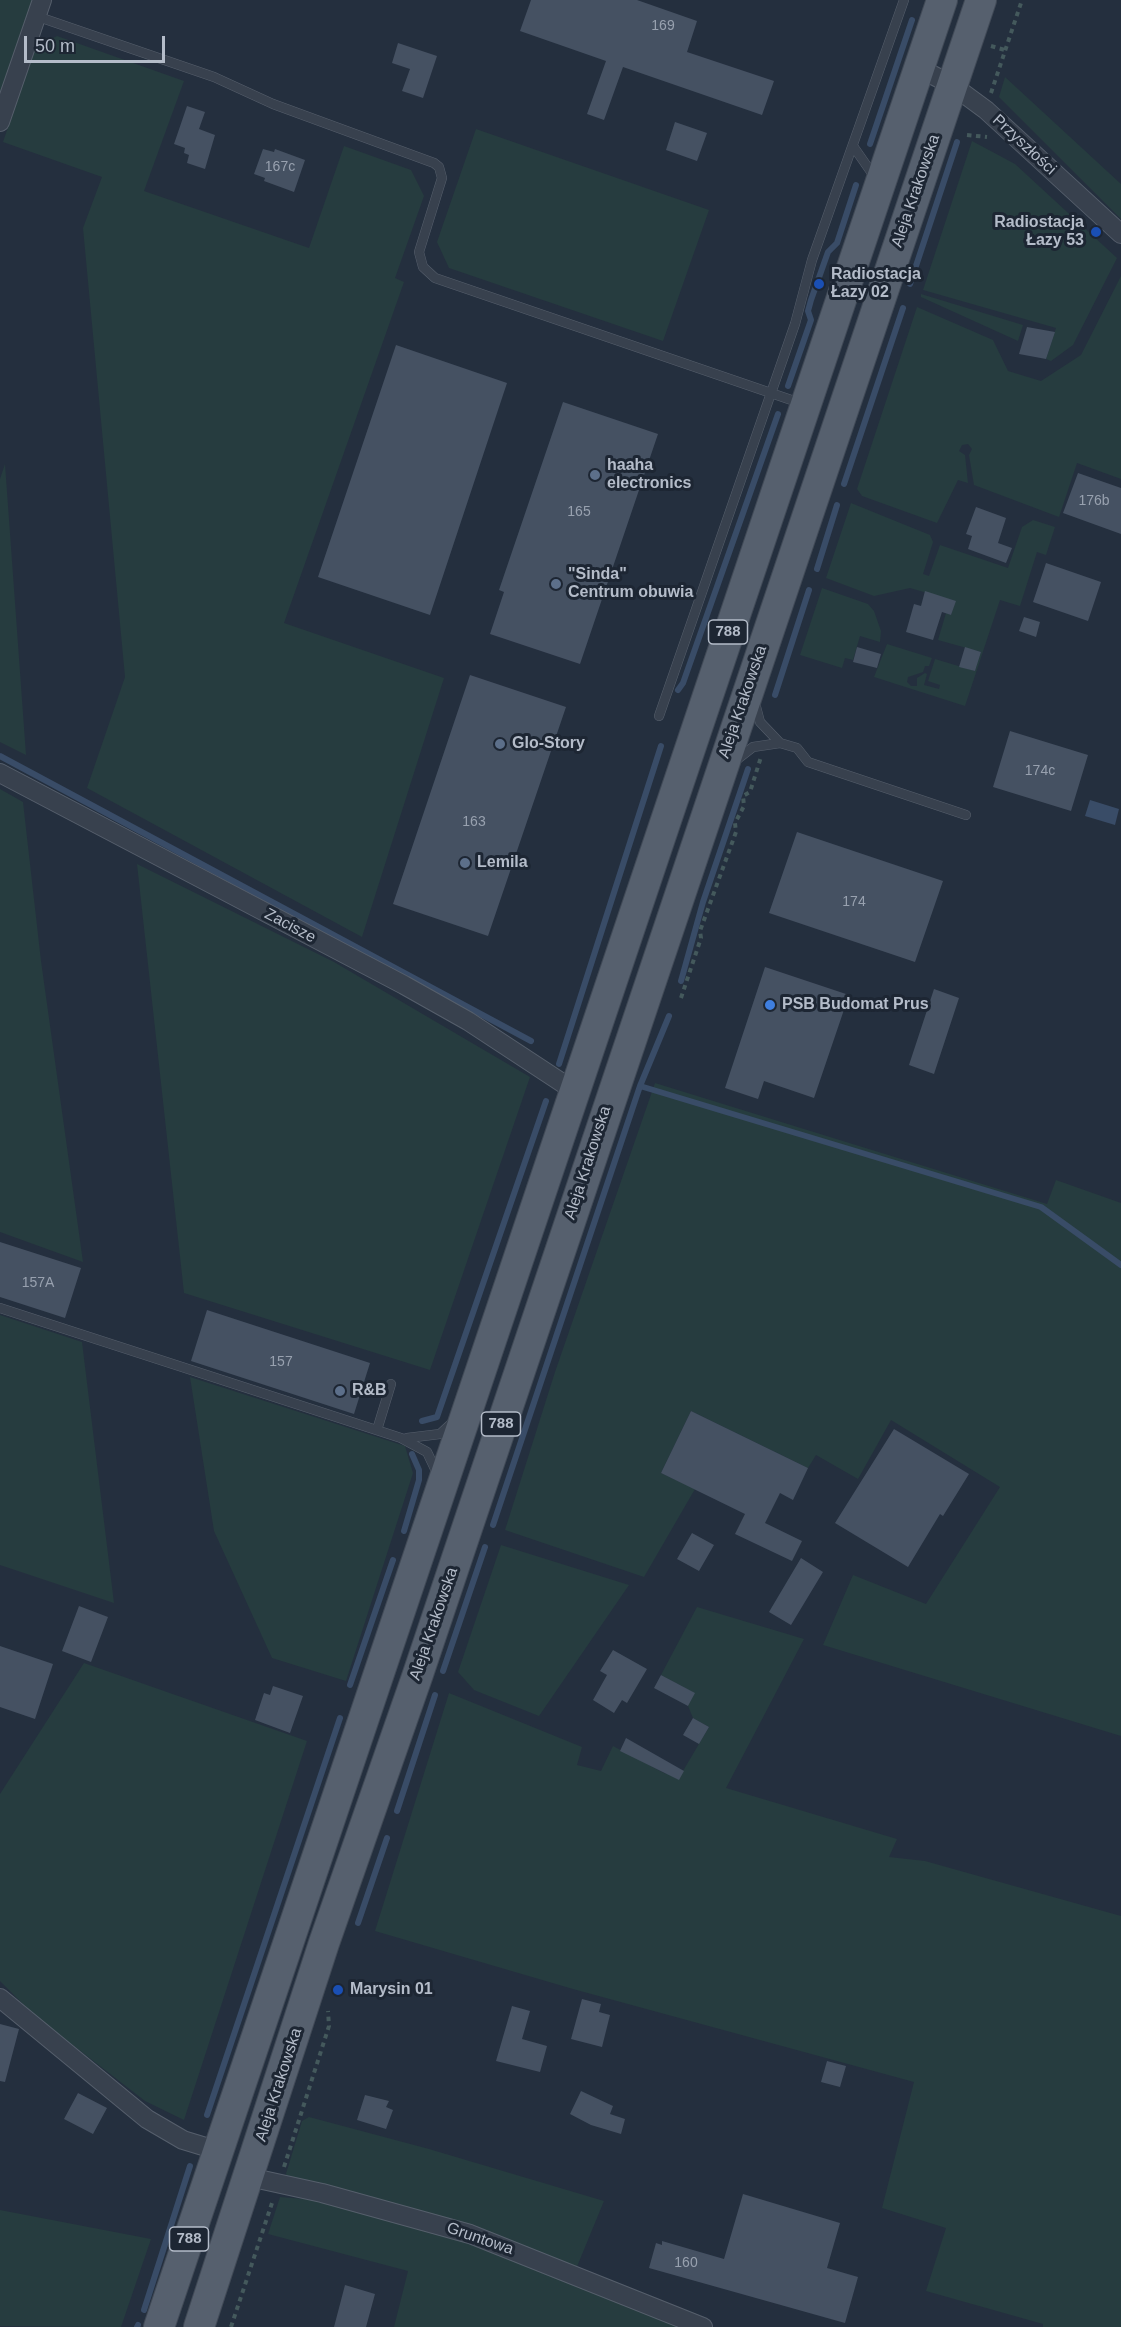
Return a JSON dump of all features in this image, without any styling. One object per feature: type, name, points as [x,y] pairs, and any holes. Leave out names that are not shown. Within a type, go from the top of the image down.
[{"type":"main road","name":"788","points":[[159,2327],[573,1090],[942,0]]},
{"type":"main road","name":"Aleja Krakowska","points":[[199,2327],[263,2181],[324,1943],[418,1674],[717,779],[981,0]]},
{"type":"street","points":[[0,122],[39,8]]},
{"type":"street","name":"Przyszłości","points":[[919,68],[952,85],[986,110],[1121,234]]},
{"type":"street","name":"Zacisze","points":[[0,773],[468,1021],[573,1090]]},
{"type":"street","points":[[0,1998],[147,2119],[183,2140],[219,2151]]},
{"type":"street","name":"Gruntowa","points":[[263,2181],[322,2193],[470,2234],[703,2327]]},
{"type":"lane","points":[[659,716],[769,392],[795,324],[812,260],[904,0]]},
{"type":"lane","points":[[39,8],[214,77],[273,104],[434,163],[442,178],[419,252],[423,267],[435,278],[804,404]]},
{"type":"lane","points":[[854,146],[879,182]]},
{"type":"lane","points":[[754,670],[755,702],[760,722],[780,742],[797,748],[808,762],[966,815]]},
{"type":"lane","points":[[717,779],[753,747],[780,742]]},
{"type":"lane","points":[[0,1308],[401,1438],[427,1452],[434,1462],[441,1486]]},
{"type":"lane","points":[[377,1430],[391,1384]]},
{"type":"lane","points":[[401,1438],[440,1434],[451,1425],[475,1385]]},
{"type":"path","points":[[990,96],[1022,0]]},
{"type":"path","points":[[981,43],[1005,50]]},
{"type":"path","points":[[681,998],[701,938],[700,931],[736,832],[735,823],[744,806],[743,796],[750,792],[762,753]]},
{"type":"path","points":[[231,2327],[263,2181],[291,2150],[329,2026],[328,2010],[331,2001]]},
{"type":"green space","points":[[0,0],[32,0],[0,94]]},
{"type":"green space","points":[[57,36],[184,81],[144,191],[309,248],[344,146],[411,170],[424,196],[395,278],[404,282],[284,623],[444,678],[362,937],[87,788],[125,677],[83,228],[102,177],[3,142],[35,48]]},
{"type":"green space","points":[[1005,77],[1121,184],[1121,219],[999,97]]},
{"type":"green space","points":[[476,129],[709,210],[663,341],[449,268],[437,242]]},
{"type":"green space","points":[[972,141],[1015,164],[1117,258],[1073,345],[1051,361],[1046,359],[1056,328],[923,290]]},
{"type":"green space","points":[[1121,276],[1121,479],[1077,463],[1059,517],[974,485],[969,455],[972,449],[968,444],[962,445],[959,451],[965,455],[968,483],[958,480],[937,523],[862,496],[857,489],[917,307],[993,340],[1008,371],[1041,381],[1081,355]]},
{"type":"green space","points":[[921,294],[1023,325],[1018,341],[921,297]]},
{"type":"green space","points":[[5,464],[26,755],[0,742],[0,479]]},
{"type":"green space","points":[[851,503],[930,535],[933,542],[923,574],[929,576],[940,545],[1008,568],[1022,527],[1033,520],[1055,527],[1046,555],[1037,552],[1020,606],[1000,600],[965,706],[874,677],[887,644],[932,658],[929,666],[925,666],[923,672],[908,677],[907,682],[911,686],[917,686],[917,678],[925,673],[927,674],[924,685],[939,689],[940,685],[928,681],[935,659],[975,671],[981,652],[938,640],[946,613],[951,615],[955,601],[910,588],[874,596],[826,578]]},
{"type":"green space","points":[[822,588],[868,604],[874,611],[881,631],[880,642],[860,636],[853,660],[845,658],[842,668],[800,655]]},
{"type":"green space","points":[[0,789],[23,802],[41,961],[83,1262],[0,1232]]},
{"type":"green space","points":[[137,864],[334,962],[530,1077],[430,1370],[184,1293]]},
{"type":"green space","points":[[655,1083],[1047,1204],[1056,1180],[1121,1203],[1121,1736],[823,1645],[853,1575],[926,1604],[1000,1487],[891,1420],[858,1479],[816,1455],[808,1468],[691,1411],[661,1473],[695,1489],[644,1577],[505,1530],[555,1372]]},
{"type":"green space","points":[[0,1315],[82,1342],[114,1603],[0,1565]]},
{"type":"green space","points":[[190,1377],[405,1446],[413,1473],[346,1681],[272,1658],[214,1531]]},
{"type":"green space","points":[[501,1545],[629,1585],[539,1716],[474,1690],[458,1672]]},
{"type":"green space","points":[[697,1607],[804,1639],[726,1788],[897,1839],[889,1857],[925,1861],[1121,1916],[1121,2327],[1043,2327],[1043,2324],[926,2291],[946,2228],[882,2208],[914,2082],[573,1989],[375,1931],[449,1693],[582,1747],[577,1765],[601,1771],[613,1746],[664,1773],[680,1776],[709,1727],[693,1718],[688,1706],[694,1693],[661,1675]]},
{"type":"green space","points":[[84,1663],[307,1741],[184,2120],[145,2101],[34,2015],[0,1981],[0,1794]]},
{"type":"green space","points":[[309,2117],[429,2149],[604,2201],[576,2269],[285,2177],[302,2121]]},
{"type":"green space","points":[[280,2197],[329,2201],[496,2251],[610,2300],[684,2327],[394,2327],[408,2271],[268,2234]]},
{"type":"green space","points":[[0,2210],[151,2239],[121,2327],[0,2326]]},
{"type":"water","points":[[1090,800],[1119,809],[1115,825],[1085,816]]},
{"type":"building","points":[[531,0],[637,0],[697,21],[687,52],[774,81],[762,115],[623,67],[604,120],[587,114],[606,61],[520,31]]},
{"type":"building","points":[[398,43],[437,56],[423,98],[402,91],[410,69],[392,63]]},
{"type":"building","points":[[187,106],[205,112],[199,129],[215,135],[205,169],[187,163],[189,155],[184,153],[185,148],[174,144]]},
{"type":"building","points":[[675,122],[707,133],[697,161],[666,150]]},
{"type":"building","points":[[263,149],[274,152],[275,149],[305,160],[294,192],[264,181],[265,178],[254,174]]},
{"type":"building","points":[[1027,327],[1055,332],[1046,359],[1019,354]]},
{"type":"building","points":[[396,345],[507,383],[430,615],[318,577]]},
{"type":"building","points":[[563,402],[658,434],[580,664],[490,634],[504,592],[499,590]]},
{"type":"building","points":[[1078,473],[1121,488],[1121,534],[1063,513]]},
{"type":"building","points":[[976,507],[1006,518],[998,543],[1012,548],[1006,563],[968,549],[972,536],[966,534]]},
{"type":"building","points":[[1046,563],[1101,582],[1088,621],[1033,602]]},
{"type":"building","points":[[925,591],[956,601],[951,615],[942,612],[933,640],[906,632],[914,604],[921,606]]},
{"type":"building","points":[[1024,617],[1040,622],[1036,637],[1019,631]]},
{"type":"building","points":[[857,647],[881,654],[877,668],[853,662]]},
{"type":"building","points":[[965,647],[981,652],[975,671],[959,667]]},
{"type":"building","points":[[470,675],[566,707],[488,936],[393,904]]},
{"type":"building","points":[[1010,731],[1088,755],[1071,811],[993,787]]},
{"type":"building","points":[[797,832],[943,881],[915,962],[769,913]]},
{"type":"building","points":[[765,967],[849,995],[814,1098],[764,1081],[758,1099],[725,1088]]},
{"type":"building","points":[[934,989],[959,998],[934,1074],[909,1065]]},
{"type":"building","points":[[0,1242],[81,1268],[65,1318],[0,1297]]},
{"type":"building","points":[[207,1310],[370,1363],[354,1414],[191,1361]]},
{"type":"building","points":[[691,1411],[808,1468],[793,1500],[780,1493],[765,1523],[802,1541],[792,1561],[735,1534],[745,1514],[661,1473]]},
{"type":"building","points":[[894,1429],[969,1474],[943,1516],[940,1514],[908,1567],[835,1523]]},
{"type":"building","points":[[692,1533],[714,1545],[699,1571],[677,1559]]},
{"type":"building","points":[[801,1558],[823,1572],[791,1625],[769,1612]]},
{"type":"building","points":[[79,1606],[108,1617],[91,1662],[62,1651]]},
{"type":"building","points":[[0,1646],[53,1664],[35,1719],[0,1707]]},
{"type":"building","points":[[613,1650],[647,1669],[627,1703],[622,1700],[614,1713],[593,1700],[607,1675],[600,1671]]},
{"type":"building","points":[[661,1675],[695,1693],[688,1706],[654,1688]]},
{"type":"building","points":[[273,1686],[303,1696],[290,1733],[255,1720],[264,1693],[270,1695]]},
{"type":"building","points":[[693,1718],[709,1727],[699,1744],[683,1735]]},
{"type":"building","points":[[626,1738],[684,1771],[679,1780],[620,1751]]},
{"type":"building","points":[[582,1999],[601,2004],[599,2012],[610,2015],[602,2047],[571,2039]]},
{"type":"building","points":[[512,2006],[530,2011],[522,2039],[547,2046],[540,2072],[496,2061]]},
{"type":"building","points":[[0,2024],[19,2029],[5,2082],[0,2081]]},
{"type":"building","points":[[827,2061],[846,2066],[840,2087],[821,2082]]},
{"type":"building","points":[[581,2091],[613,2106],[610,2114],[625,2119],[621,2134],[591,2125],[570,2114]]},
{"type":"building","points":[[78,2093],[107,2108],[93,2134],[64,2119]]},
{"type":"building","points":[[365,2095],[389,2101],[386,2107],[393,2110],[386,2129],[357,2120]]},
{"type":"building","points":[[743,2194],[840,2223],[827,2268],[858,2277],[845,2323],[649,2268],[656,2243],[662,2245],[662,2241],[724,2259]]},
{"type":"building","points":[[345,2285],[375,2294],[366,2327],[334,2327]]},
{"type":"waterway","points":[[870,144],[912,20]]},
{"type":"waterway","points":[[910,284],[957,142]]},
{"type":"waterway","points":[[788,386],[811,320],[808,311],[811,300],[828,252],[837,243],[856,185]]},
{"type":"waterway","points":[[844,484],[903,308]]},
{"type":"waterway","points":[[678,690],[683,683],[778,414]]},
{"type":"waterway","points":[[817,569],[837,505]]},
{"type":"waterway","points":[[775,695],[809,590]]},
{"type":"waterway","points":[[559,1064],[661,746]]},
{"type":"waterway","points":[[0,756],[531,1041]]},
{"type":"waterway","points":[[681,981],[703,902],[748,769]]},
{"type":"waterway","points":[[493,1525],[640,1086],[669,1016]]},
{"type":"waterway","points":[[640,1086],[1041,1207],[1121,1265]]},
{"type":"waterway","points":[[422,1421],[437,1417],[546,1101]]},
{"type":"waterway","points":[[404,1531],[419,1480],[419,1470],[412,1454]]},
{"type":"waterway","points":[[443,1671],[485,1547]]},
{"type":"waterway","points":[[350,1685],[393,1560]]},
{"type":"waterway","points":[[397,1811],[435,1695]]},
{"type":"waterway","points":[[207,2115],[340,1718]]},
{"type":"waterway","points":[[358,1923],[387,1838]]},
{"type":"waterway","points":[[144,2310],[190,2166]]},
{"type":"place","name":"Radiostacja Łazy 53","points":[[1096,232]]},
{"type":"place","name":"Radiostacja Łazy 02","points":[[819,284]]},
{"type":"place","name":"haaha electronics","points":[[595,475]]},
{"type":"place","name":"\"Sinda\" Centrum obuwia","points":[[556,584]]},
{"type":"place","name":"Glo-Story","points":[[500,744]]},
{"type":"place","name":"Lemila","points":[[465,863]]},
{"type":"place","name":"PSB Budomat Prus","points":[[770,1005]]},
{"type":"place","name":"R&B","points":[[340,1391]]},
{"type":"place","name":"Marysin 01","points":[[338,1990]]}]
